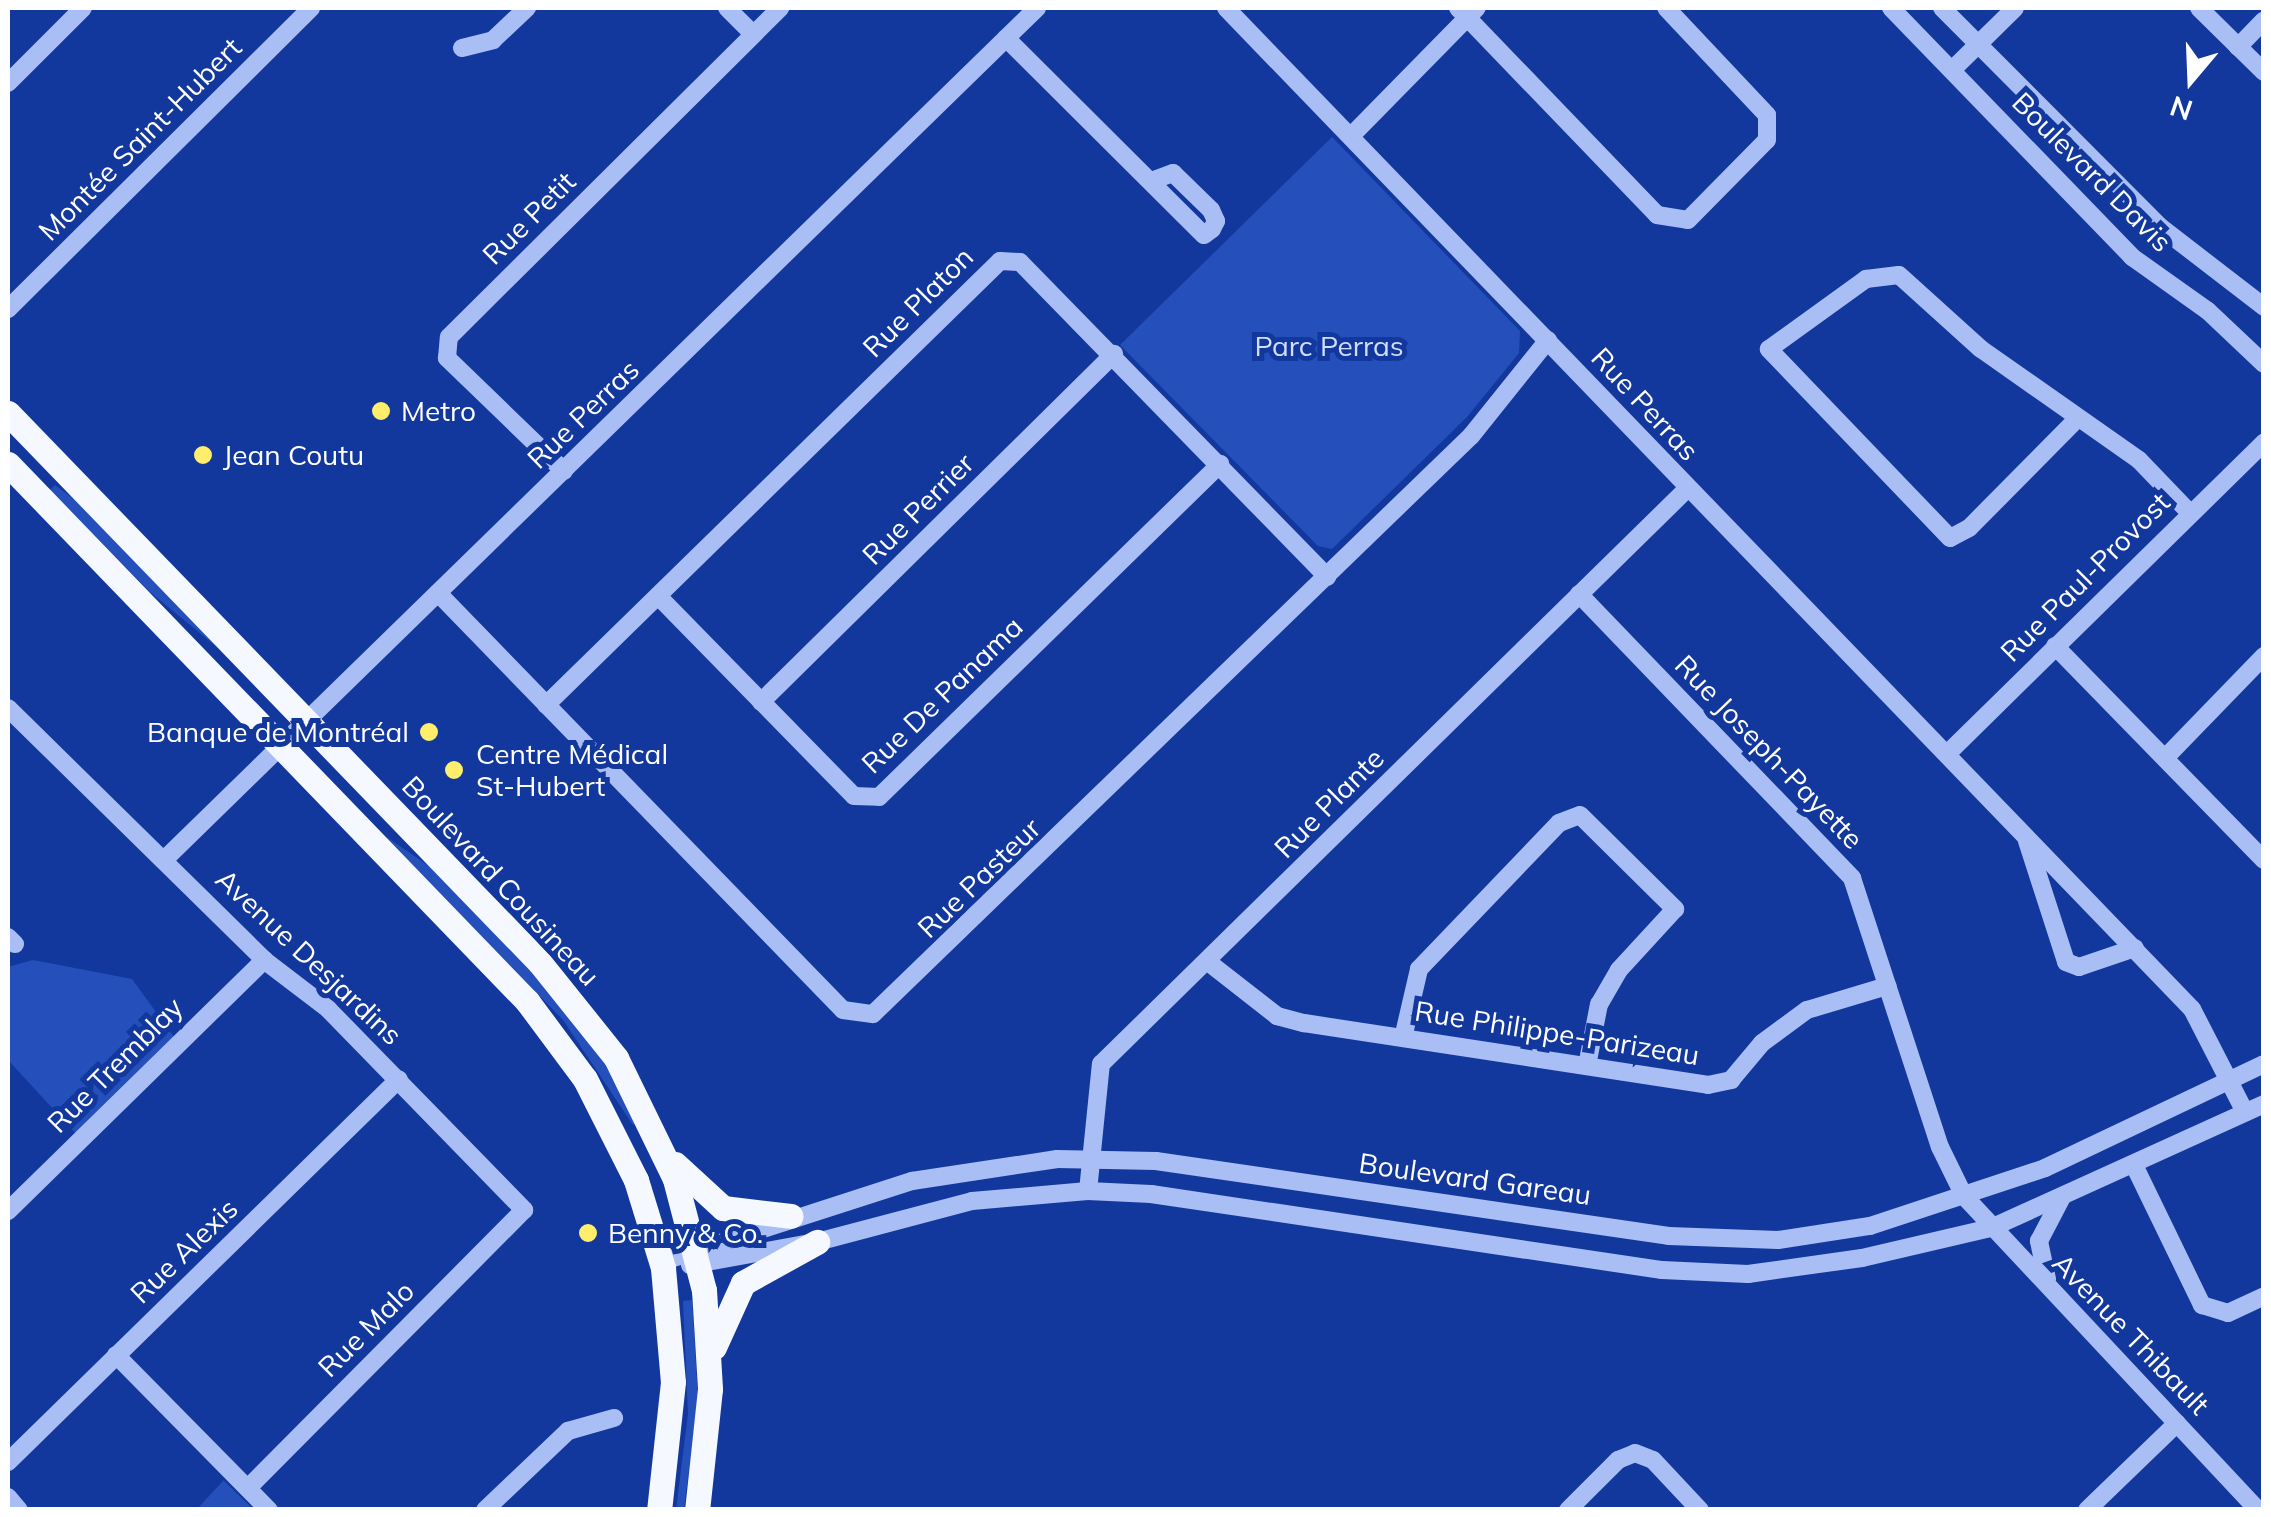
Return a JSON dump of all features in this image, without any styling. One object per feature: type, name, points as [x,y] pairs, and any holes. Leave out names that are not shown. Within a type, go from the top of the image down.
[{"type":"main road","name":"Boulevard Cousineau","points":[[8,413],[575,1001],[616,1058],[665,1153],[697,1256],[710,1356],[696,1510]]},
{"type":"main road","points":[[8,464],[564,1046],[618,1138],[662,1265],[673,1382],[660,1510]]},
{"type":"main road","points":[[665,1153],[722,1208],[791,1216]]},
{"type":"main road","points":[[710,1356],[738,1289],[818,1242]]},
{"type":"street","points":[[8,83],[84,8]]},
{"type":"street","name":"Montée Saint-Hubert","points":[[8,309],[311,8]]},
{"type":"street","points":[[462,48],[493,40],[528,8]]},
{"type":"street","points":[[728,8],[753,34]]},
{"type":"street","name":"Rue Petit","points":[[564,471],[447,358],[449,337],[780,8]]},
{"type":"street","name":"Rue Perras","points":[[166,858],[1037,8]]},
{"type":"street","name":"Rue Perras","points":[[1226,8],[1548,340],[1686,490],[2136,948],[2192,1009],[2245,1112]]},
{"type":"street","points":[[1352,135],[1467,11],[1657,215],[1688,220],[1767,140],[1768,116],[1666,8]]},
{"type":"street","name":"Boulevard Davis","points":[[1890,8],[2132,256],[2208,311],[2264,364]]},
{"type":"street","name":"Boulevard Davis","points":[[1942,8],[2159,226],[2264,308]]},
{"type":"street","points":[[1952,70],[2014,8]]},
{"type":"street","points":[[2199,8],[2264,72]]},
{"type":"street","points":[[2238,47],[2264,20]]},
{"type":"street","points":[[1006,38],[1152,181]]},
{"type":"street","name":"Rue Platon","points":[[546,705],[1000,260],[1020,262],[1328,577]]},
{"type":"street","points":[[2077,419],[1969,528],[1950,538],[1769,349],[1866,279],[1898,275],[1980,349],[2139,460],[2189,512]]},
{"type":"street","name":"Rue Pasteur","points":[[438,593],[843,1010],[873,1014],[1471,436],[1548,340]]},
{"type":"street","name":"Rue Perrier","points":[[760,702],[1114,354]]},
{"type":"street","name":"Rue Paul-Provost","points":[[1947,754],[2264,442]]},
{"type":"street","name":"Rue De Panama","points":[[658,596],[854,796],[879,797],[1220,464]]},
{"type":"street","name":"Rue Plante","points":[[1088,1191],[1101,1064],[1686,490]]},
{"type":"street","name":"Rue Joseph-Payette","points":[[1579,594],[1852,878],[1940,1147],[1964,1196]]},
{"type":"street","points":[[2054,646],[2264,860]]},
{"type":"street","points":[[2166,757],[2264,656]]},
{"type":"street","name":"Avenue Desjardins","points":[[12,721],[166,858],[264,960],[328,1009],[524,1210]]},
{"type":"street","points":[[1403,1038],[1419,969],[1560,824],[1580,815],[1676,909],[1619,970],[1598,1004],[1587,1066]]},
{"type":"street","name":"Rue Perras","points":[[2026,836],[2066,962],[2078,967],[2136,948]]},
{"type":"street","name":"Rue Tremblay","points":[[11,1199],[264,960]]},
{"type":"street","name":"Rue Philippe-Parizeau","points":[[1208,962],[1277,1016],[1708,1084],[1732,1080],[1762,1044],[1808,1010],[1887,986]]},
{"type":"street","name":"Boulevard Gareau","points":[[697,1256],[791,1216],[972,1168],[1090,1159],[1196,1166],[1718,1240],[1778,1240],[1870,1226],[2045,1168],[2264,1064]]},
{"type":"street","name":"Rue Alexis","points":[[8,1462],[398,1080]]},
{"type":"street","name":"Boulevard Gareau","points":[[662,1265],[697,1256],[818,1242],[972,1202],[1088,1191],[1151,1194],[1662,1270],[1748,1274],[1862,1258],[1990,1228],[2264,1104]]},
{"type":"street","points":[[2134,1165],[2202,1305],[2228,1314],[2264,1296]]},
{"type":"street","name":"Avenue Thibault","points":[[1964,1196],[2258,1510]]},
{"type":"street","points":[[2058,1296],[2038,1257],[2042,1231],[2062,1198]]},
{"type":"street","name":"Rue Malo","points":[[248,1488],[524,1210]]},
{"type":"street","points":[[116,1355],[269,1510]]},
{"type":"street","points":[[485,1510],[568,1430],[614,1418]]},
{"type":"street","points":[[2087,1510],[2177,1423]]},
{"type":"street","points":[[1568,1510],[1618,1460],[1635,1453],[1652,1460],[1700,1510]]},
{"type":"street","points":[[8,1497],[18,1510]]},
{"type":"green space","name":"Parc Perras","points":[[1332,137],[1520,331],[1519,353],[1467,417],[1332,549],[1318,546],[1120,345]]},
{"type":"green space","points":[[55,485],[75,500],[224,653],[150,592],[50,490]]},
{"type":"green space","points":[[385,836],[432,868],[523,961],[600,1055],[638,1122],[633,1125],[563,1020]]},
{"type":"green space","points":[[33,960],[132,979],[177,1041],[80,1138],[8,1060],[8,967]]},
{"type":"green space","points":[[692,1300],[698,1398],[684,1509],[676,1510],[688,1414],[683,1301]]},
{"type":"green space","points":[[224,1481],[253,1509],[197,1509]]},
{"type":"place","name":"Metro","points":[[381,411]]},
{"type":"place","name":"Jean Coutu","points":[[203,455]]},
{"type":"place","name":"Banque de Montréal","points":[[429,732]]},
{"type":"place","name":"Centre Médical St-Hubert","points":[[454,770]]},
{"type":"place","name":"Benny & Co.","points":[[588,1233]]}]
